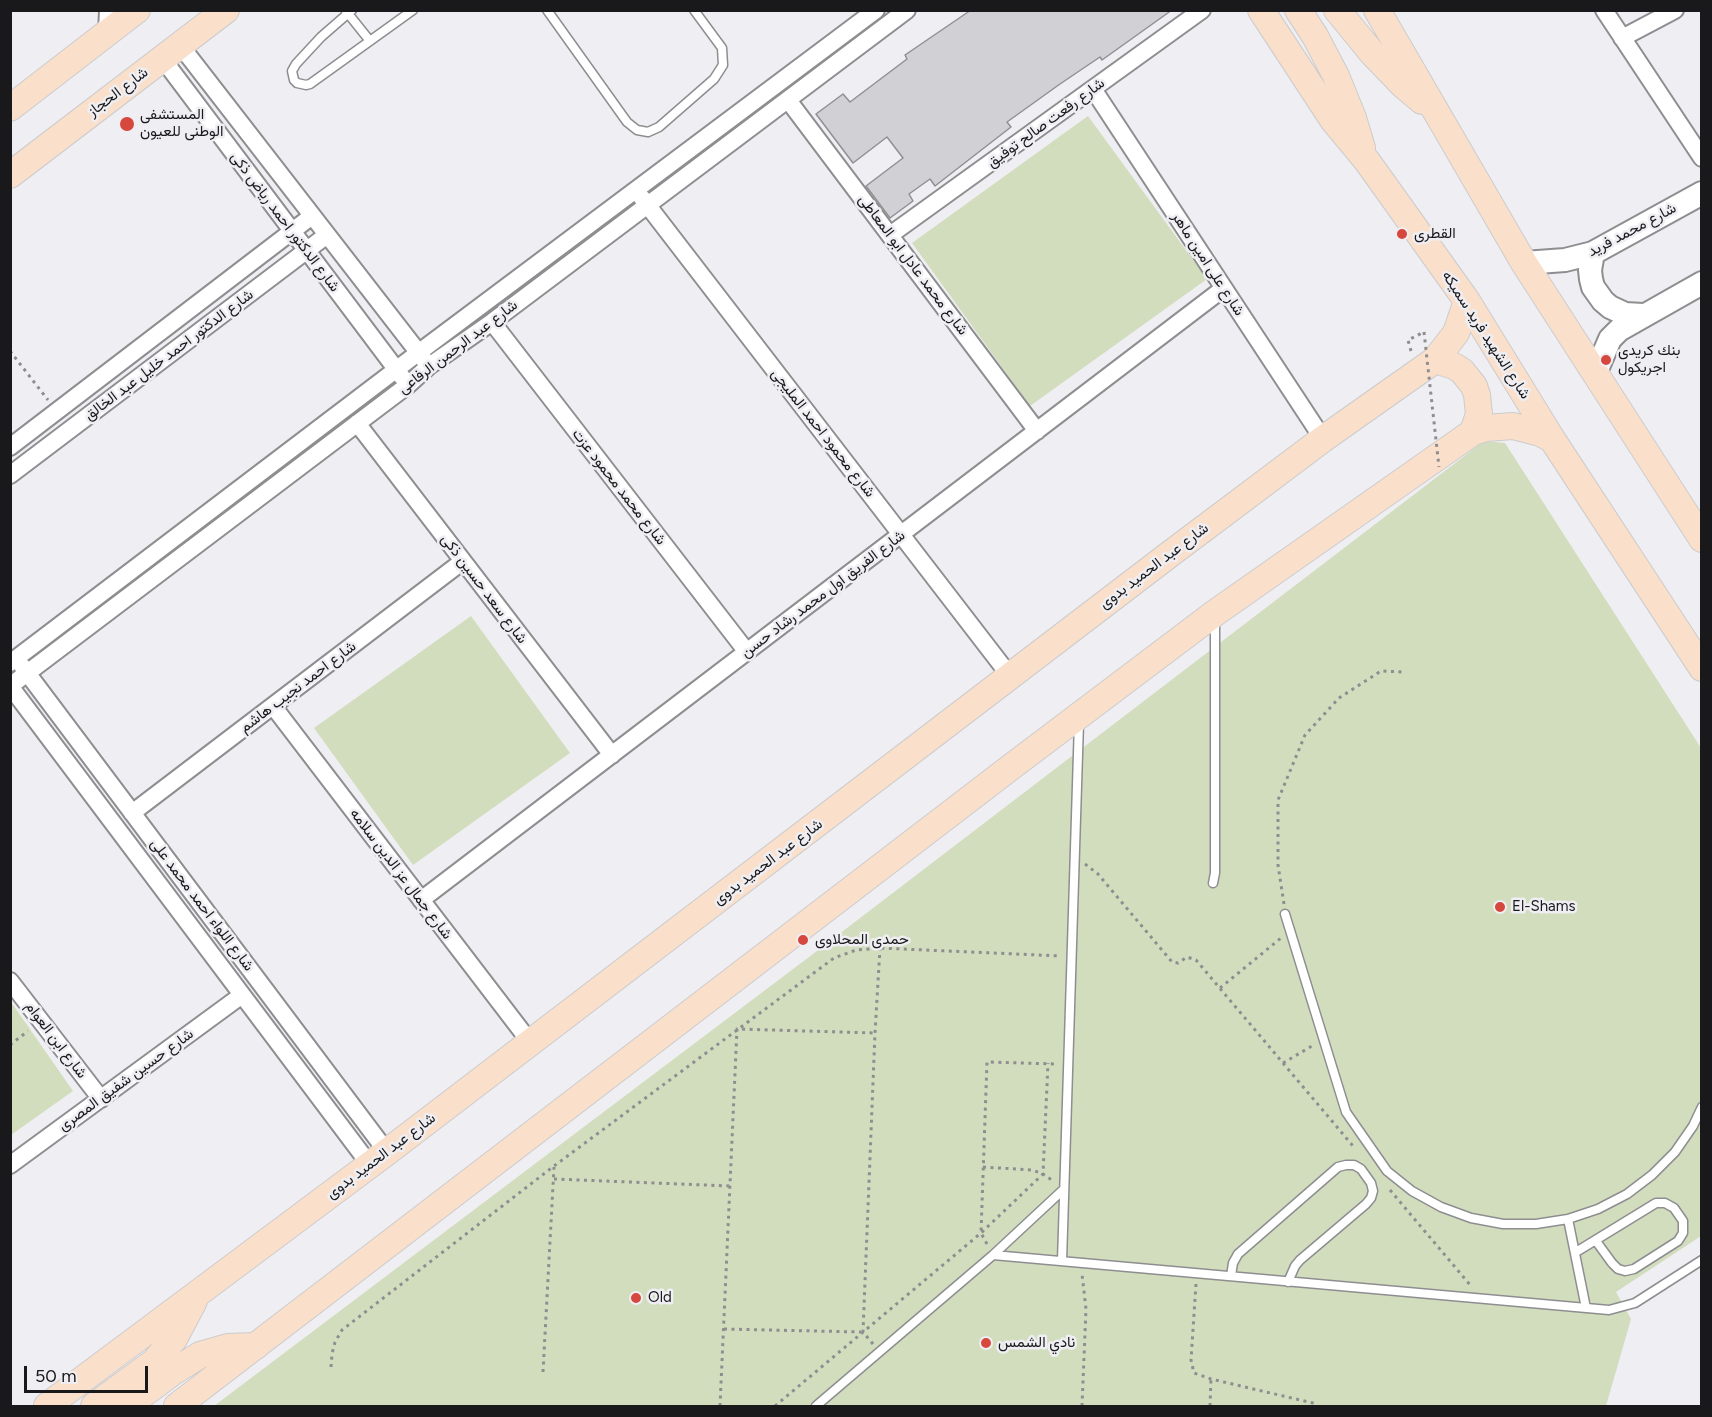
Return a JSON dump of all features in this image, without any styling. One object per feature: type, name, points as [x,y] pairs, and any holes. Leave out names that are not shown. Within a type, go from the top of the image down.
[{"type":"main road","points":[[10,108],[107,22],[137,10]]},
{"type":"main road","name":"شارع الحجاز","points":[[10,175],[226,10]]},
{"type":"main road","name":"شارع الشهيد فريد سميكه","points":[[1260,10],[1333,120],[1367,161],[1467,301],[1552,439],[1701,668]]},
{"type":"main road","points":[[1298,10],[1336,76],[1367,161]]},
{"type":"main road","points":[[1337,10],[1372,53],[1403,85],[1438,114]]},
{"type":"main road","points":[[1377,10],[1524,263],[1701,539]]},
{"type":"main road","name":"شارع محمد فريد","points":[[1524,263],[1565,260],[1593,253],[1701,193]]},
{"type":"main road","points":[[1593,253],[1590,279],[1597,294],[1617,311],[1643,315]]},
{"type":"main road","points":[[1595,374],[1610,339],[1619,330],[1701,284]]},
{"type":"main road","name":"شارع عبد الحميد بدوى","points":[[47,1407],[379,1159],[1323,439],[1435,360],[1456,333],[1467,301]]},
{"type":"main road","points":[[1435,360],[1462,371],[1474,386],[1479,414],[1473,432]]},
{"type":"main road","points":[[177,1407],[1215,613],[1473,432],[1486,428],[1513,426],[1540,433],[1552,439]]},
{"type":"main road","points":[[94,1407],[154,1362],[182,1326],[197,1295]]},
{"type":"main road","points":[[127,1407],[179,1367],[200,1355],[228,1347],[256,1346]]},
{"type":"street","name":"شارع عبد الرحمن الرفاعى","points":[[14,661],[418,352],[876,10]]},
{"type":"street","name":"شارع عبد الرحمن الرفاعى","points":[[11,686],[408,385],[429,366],[492,322],[907,10]]},
{"type":"street","name":"شارع رفعت صالح توفيق","points":[[890,235],[1202,10]]},
{"type":"street","points":[[1604,10],[1701,158]]},
{"type":"street","points":[[1622,38],[1675,10]]},
{"type":"street","name":"شارع الدكتور احمد رياض ذكى","points":[[171,52],[312,216],[429,366]]},
{"type":"street","name":"شارع الدكتور احمد رياض ذكى","points":[[171,52],[292,231],[408,385]]},
{"type":"street","name":"شارع على امين ماهر","points":[[1093,89],[1323,439]]},
{"type":"street","name":"شارع محمد عادل ابو المعاطى","points":[[788,100],[1037,431]]},
{"type":"street","name":"شارع محمود احمد المليجى","points":[[636,190],[1010,676]]},
{"type":"street","name":"شارع الدكتور احمد خليل عبد الخالق","points":[[10,447],[312,216]]},
{"type":"street","name":"شارع الدكتور احمد خليل عبد الخالق","points":[[10,475],[327,235]]},
{"type":"street","name":"شارع الفريق اول محمد رشاد حسن","points":[[421,900],[1224,288]]},
{"type":"street","name":"شارع محمد محمود عزت","points":[[492,322],[747,652]]},
{"type":"street","name":"شارع سعد حسين ذكى","points":[[357,423],[612,755]]},
{"type":"street","name":"شارع احمد نجيب هاشم","points":[[132,813],[463,561]]},
{"type":"street","name":"شارع اللواء احمد محمد على","points":[[14,661],[28,673],[132,813],[379,1159]]},
{"type":"street","name":"شارع اللواء احمد محمد على","points":[[11,686],[242,995],[379,1159]]},
{"type":"street","name":"شارع جمال عز الدين سلامه","points":[[273,706],[530,1042]]},
{"type":"street","name":"شارع ابن العوام","points":[[10,981],[101,1099]]},
{"type":"street","name":"شارع حسين شفيق المصرى","points":[[10,1165],[242,995]]},
{"type":"lane","points":[[370,41],[349,11],[296,64],[292,71],[294,80],[301,84],[310,84],[370,41],[413,10]]},
{"type":"lane","points":[[547,10],[627,122],[637,130],[648,132],[659,127],[714,80],[723,65],[722,48],[694,10]]},
{"type":"lane","points":[[1213,884],[1215,873],[1215,613]]},
{"type":"lane","points":[[1062,1261],[1080,715]]},
{"type":"lane","points":[[1285,914],[1346,1112],[1387,1171],[1412,1191],[1441,1207],[1471,1218],[1503,1224],[1536,1224],[1568,1219],[1598,1209],[1652,1175],[1675,1152],[1693,1126],[1701,1107]]},
{"type":"lane","points":[[1231,1276],[1233,1263],[1238,1254],[1338,1167],[1354,1165],[1361,1169],[1371,1183],[1373,1191],[1371,1198],[1300,1260],[1288,1282]]},
{"type":"lane","points":[[816,1407],[993,1255],[1064,1189]]},
{"type":"lane","points":[[1576,1252],[1656,1203],[1665,1203],[1674,1208],[1683,1221],[1683,1233],[1678,1241],[1634,1269],[1625,1271],[1618,1269],[1596,1241]]},
{"type":"lane","points":[[1568,1219],[1586,1308]]},
{"type":"lane","points":[[993,1255],[1609,1310],[1635,1303],[1701,1260]]},
{"type":"path","points":[[1408,340],[1424,332],[1439,467]]},
{"type":"path","points":[[10,351],[58,411]]},
{"type":"path","points":[[1285,914],[1278,865],[1278,800],[1305,735],[1339,698],[1381,671],[1403,672]]},
{"type":"path","points":[[1075,860],[1090,867],[1098,874],[1172,962],[1178,963],[1187,957],[1196,960],[1359,1154]]},
{"type":"path","points":[[1220,988],[1290,931]]},
{"type":"path","points":[[331,1367],[335,1342],[342,1330],[554,1166],[834,958],[856,950],[880,948],[1072,956]]},
{"type":"path","points":[[880,948],[863,1332],[880,1352]]},
{"type":"path","points":[[10,1045],[41,1021]]},
{"type":"path","points":[[737,1029],[875,1033]]},
{"type":"path","points":[[720,1407],[737,1029]]},
{"type":"path","points":[[1282,1063],[1324,1039]]},
{"type":"path","points":[[993,1255],[981,1233],[987,1062],[1068,1064]]},
{"type":"path","points":[[775,1407],[981,1233],[1044,1174],[1048,1064]]},
{"type":"path","points":[[543,1372],[554,1166]]},
{"type":"path","points":[[983,1167],[1032,1170],[1044,1174],[1064,1189]]},
{"type":"path","points":[[554,1179],[730,1186]]},
{"type":"path","points":[[1387,1187],[1481,1299]]},
{"type":"path","points":[[1082,1407],[1086,1309],[1083,1263]]},
{"type":"path","points":[[1197,1273],[1191,1367],[1194,1373],[1317,1404]]},
{"type":"path","points":[[723,1329],[863,1332]]},
{"type":"path","points":[[1210,1407],[1211,1379]]},
{"type":"green space","points":[[1088,116],[1207,279],[1030,406],[912,243]]},
{"type":"green space","points":[[1484,441],[1505,443],[1701,748],[1701,1236],[1616,1292],[1631,1319],[1606,1406],[214,1406],[813,954]]},
{"type":"green space","points":[[471,616],[570,753],[413,865],[314,728]]},
{"type":"green space","points":[[11,1002],[73,1091],[10,1135]]},
{"type":"building","points":[[971,10],[1172,10],[1102,60],[1100,57],[1007,122],[1011,127],[935,186],[930,179],[909,194],[913,201],[890,218],[866,186],[903,158],[887,137],[853,163],[816,114],[843,94],[850,102],[907,59],[905,55]]},
{"type":"place","name":"المستشفى الوطنى للعيون","points":[[127,124]]},
{"type":"place","name":"القطرى","points":[[1402,234]]},
{"type":"place","name":"بنك كريدى اجريكول","points":[[1606,360]]},
{"type":"place","name":"El-Shams","points":[[1500,907]]},
{"type":"place","name":"حمدى المحلاوى","points":[[803,940]]},
{"type":"place","name":"Old","points":[[636,1298]]},
{"type":"place","name":"نادي الشمس","points":[[986,1343]]}]
